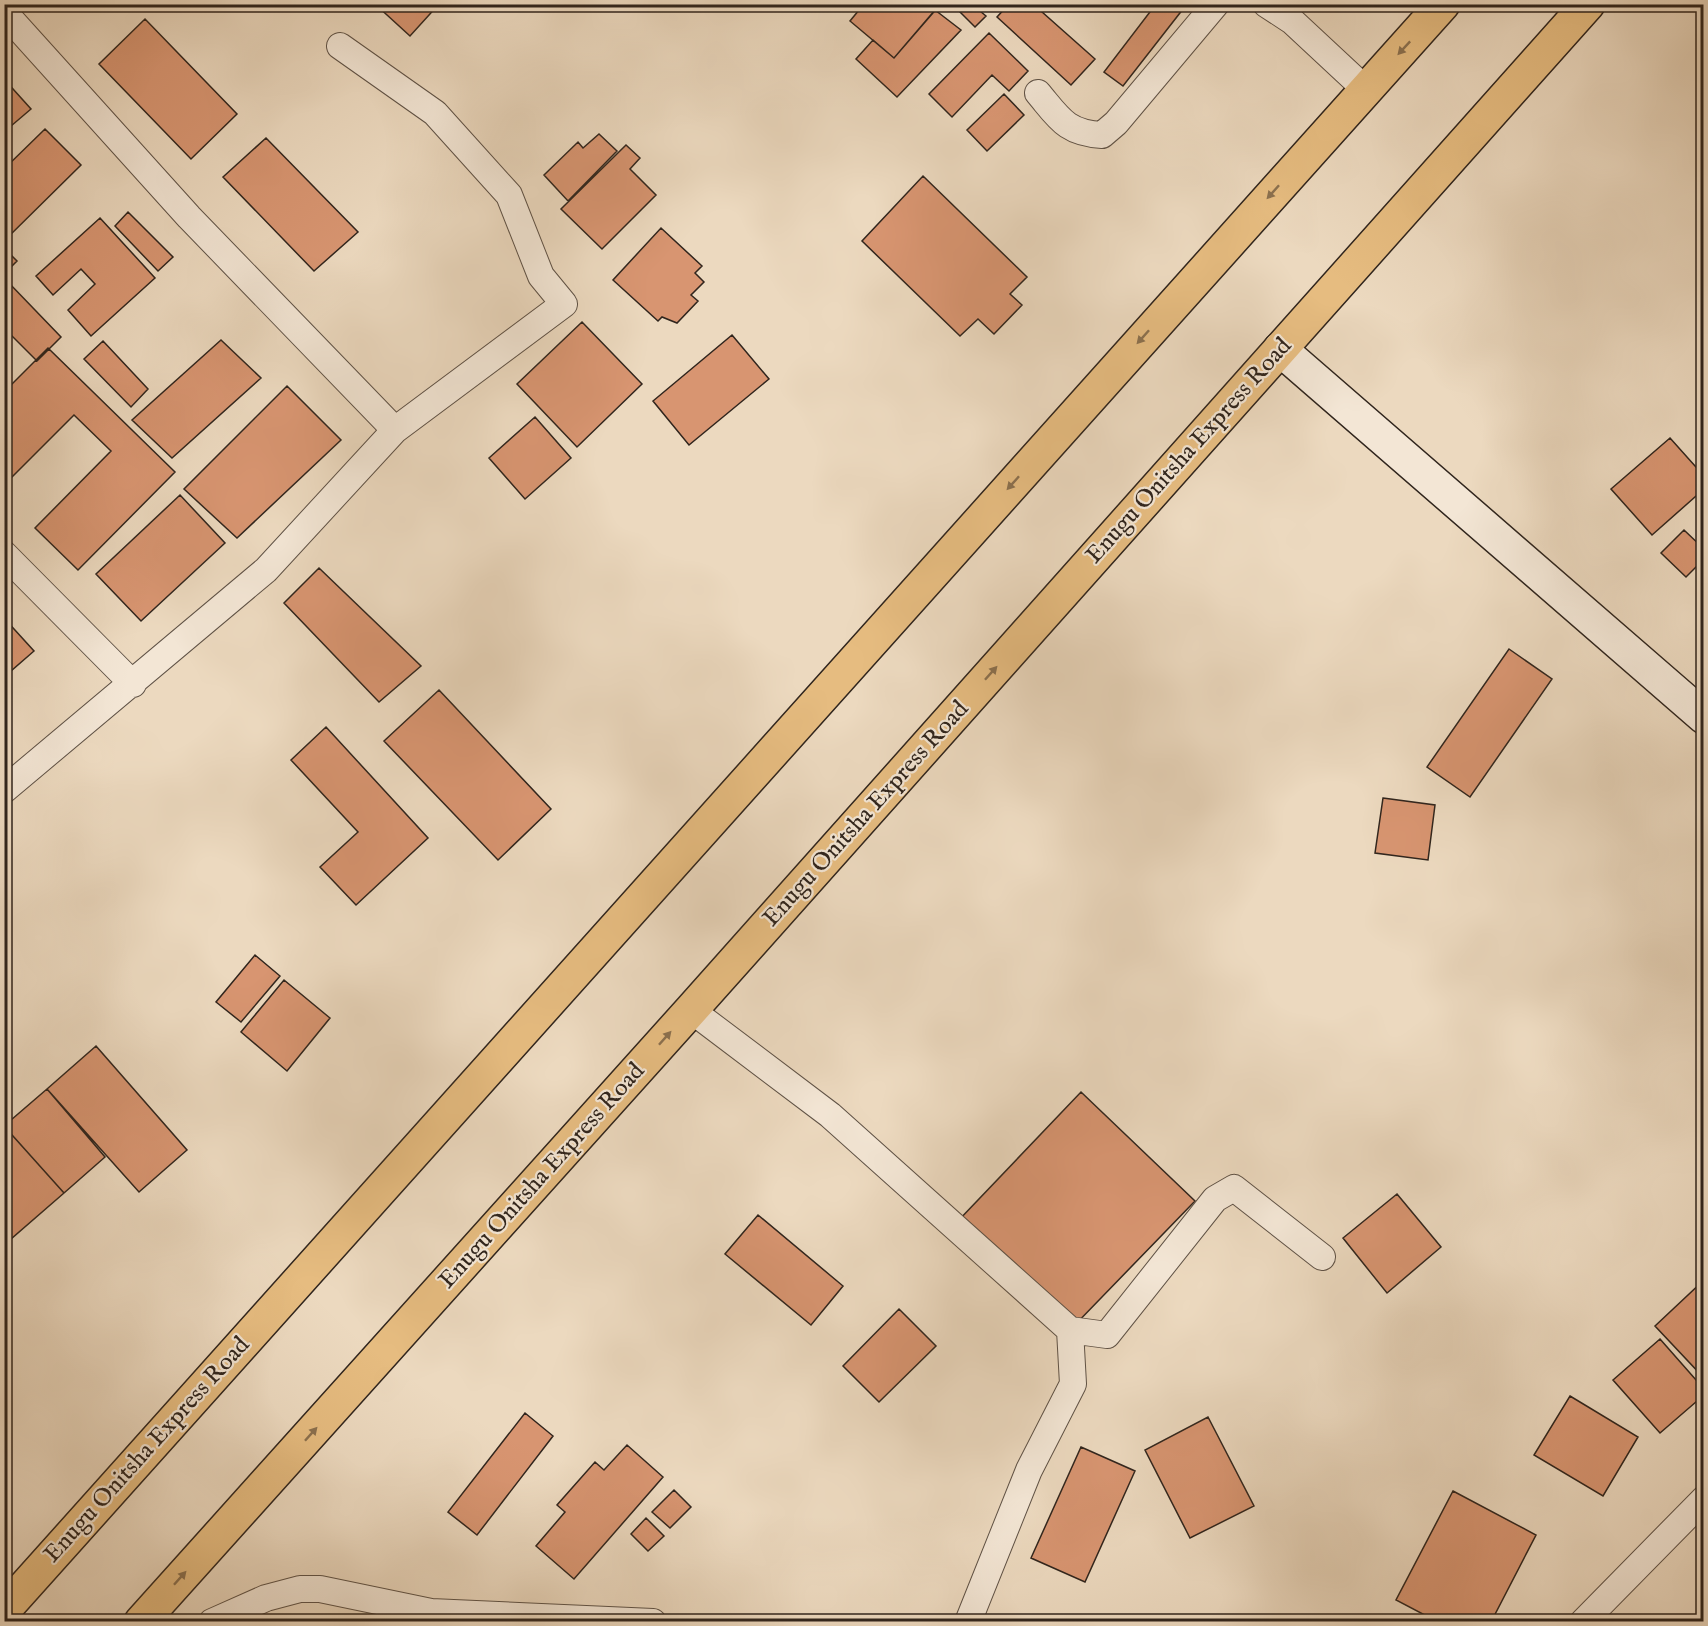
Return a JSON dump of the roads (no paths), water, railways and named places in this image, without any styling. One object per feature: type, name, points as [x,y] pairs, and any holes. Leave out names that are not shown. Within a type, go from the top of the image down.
[{"type":"highway","name":"Enugu Onitsha Express Road","points":[[4,1610],[1443,4]]},
{"type":"highway","name":"Enugu Onitsha Express Road","points":[[141,1622],[691,1010],[1588,4]]},
{"type":"main road","points":[[1280,349],[1704,717]]},
{"type":"street","points":[[1038,93],[1064,124],[1081,134],[1102,135],[1116,123],[1216,4]]},
{"type":"street","points":[[1266,4],[1292,21],[1365,89]]},
{"type":"street","points":[[4,12],[189,217],[395,430]]},
{"type":"street","points":[[4,790],[266,570],[395,430],[564,304],[541,276],[509,195],[435,113],[340,46]]},
{"type":"street","points":[[4,554],[133,684]]},
{"type":"street","points":[[691,1010],[830,1115],[1070,1330],[1107,1335],[1215,1199],[1234,1188],[1322,1257]]},
{"type":"street","points":[[968,1622],[1029,1470],[1073,1384],[1070,1330]]},
{"type":"street","points":[[1582,1622],[1704,1499]]},
{"type":"street","points":[[212,1622],[266,1598],[300,1589],[320,1589],[431,1612],[653,1622]]}]
